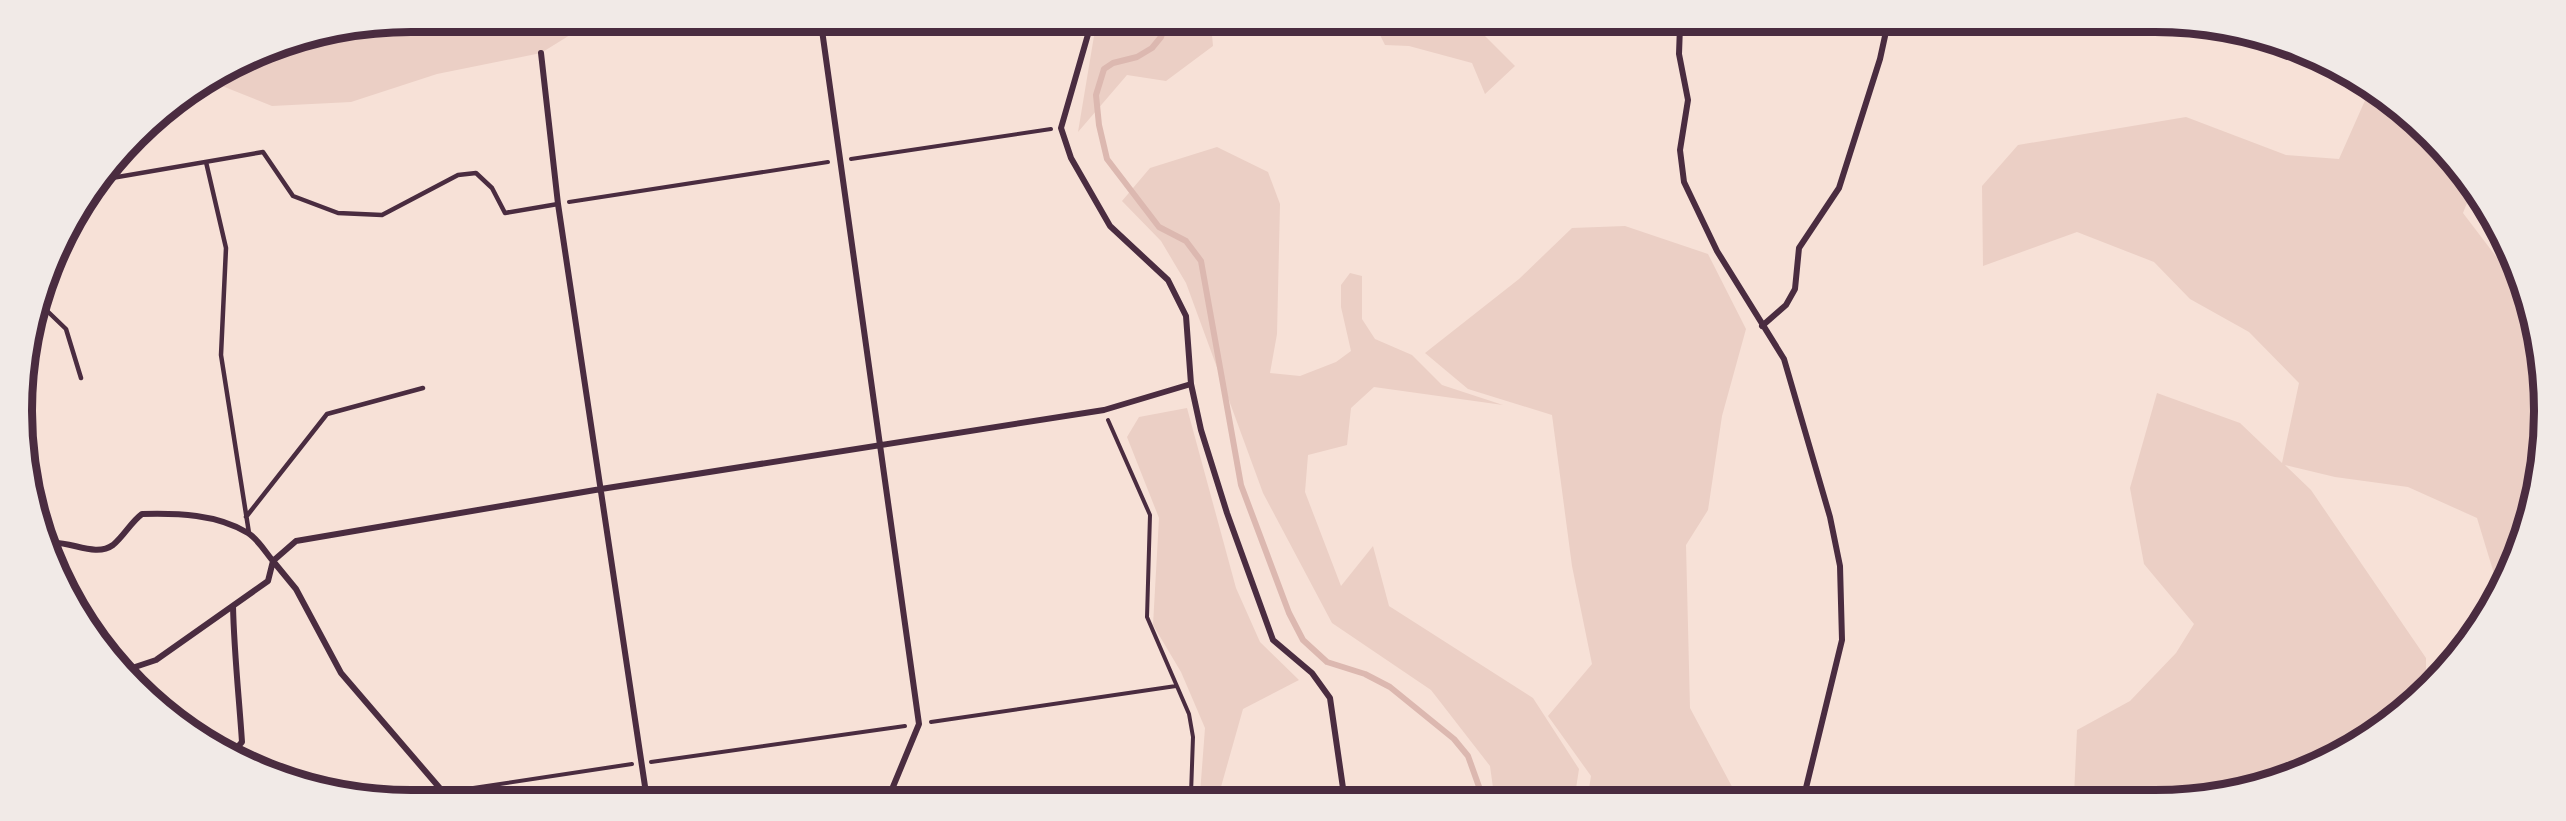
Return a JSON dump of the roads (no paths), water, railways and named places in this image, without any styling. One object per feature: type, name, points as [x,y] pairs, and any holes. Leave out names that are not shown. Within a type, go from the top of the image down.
[{"type":"street","points":[[822,32],[918,724],[892,790]]},
{"type":"street","points":[[1089,32],[1061,128],[1071,158],[1110,226],[1168,280],[1186,316],[1191,384],[1201,430],[1227,513],[1273,640],[1312,673],[1330,698],[1343,790]]},
{"type":"street","points":[[1680,32],[1679,54],[1689,100],[1680,150],[1684,182],[1717,252],[1784,359],[1830,517],[1840,566],[1842,640],[1805,790]]},
{"type":"street","points":[[1762,326],[1786,305],[1795,289],[1799,248],[1839,188],[1880,59],[1886,32]]},
{"type":"street","points":[[541,53],[558,204],[646,790]]},
{"type":"street","points":[[133,668],[156,660],[268,581],[273,561],[296,541],[600,489],[1104,410],[1191,384]]},
{"type":"street","points":[[56,543],[73,543],[92,549],[106,549],[115,544],[142,514],[204,517],[249,533],[296,589],[341,673],[442,790]]},
{"type":"street","points":[[233,606],[234,653],[241,703],[242,742],[237,747]]},
{"type":"lane","points":[[112,178],[263,152],[292,195],[338,213],[382,215],[458,176],[476,173],[492,188],[505,213],[558,204]]},
{"type":"lane","points":[[206,162],[226,248],[221,355],[249,533]]},
{"type":"lane","points":[[45,309],[66,329],[81,378]]},
{"type":"lane","points":[[246,517],[327,414],[423,388]]},
{"type":"waterway","points":[[1163,32],[1152,48],[1137,57],[1113,63],[1104,69],[1096,95],[1099,125],[1107,159],[1159,227],[1186,241],[1201,261],[1241,485],[1289,613],[1303,640],[1327,662],[1365,674],[1390,687],[1454,739],[1468,756],[1480,790]]}]
